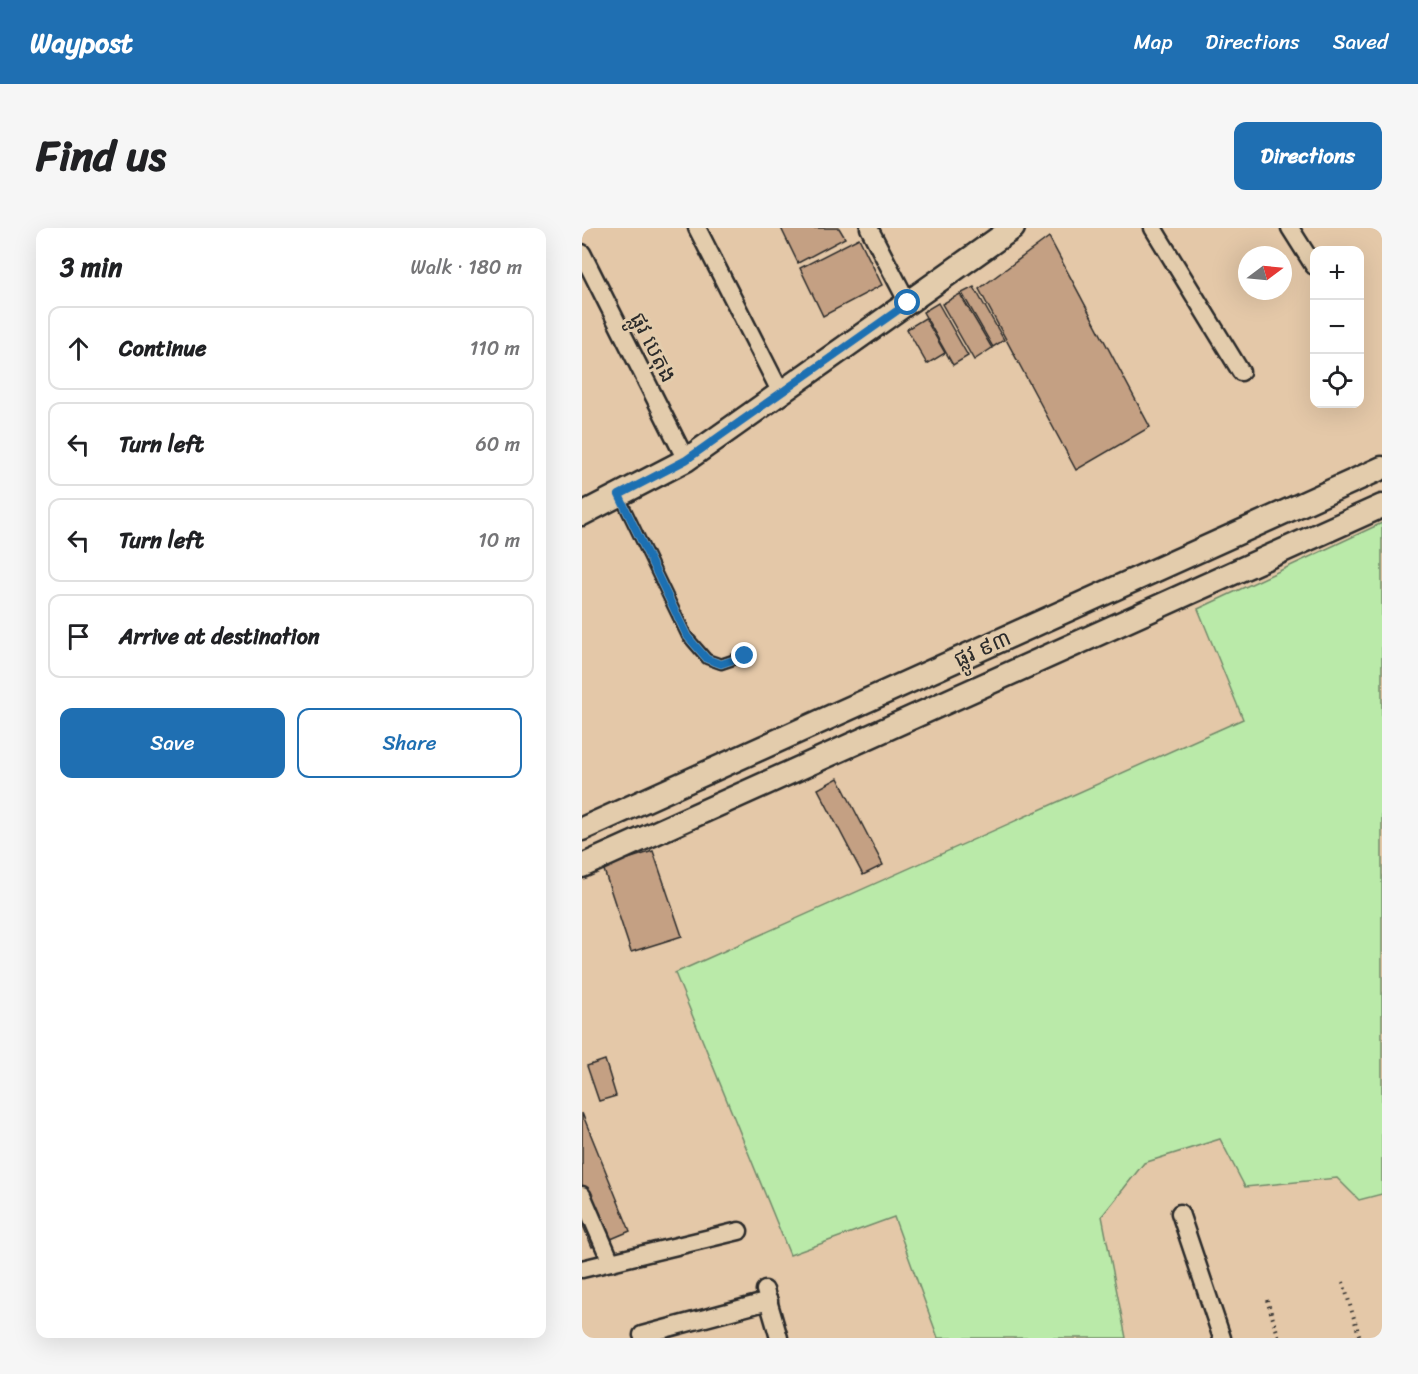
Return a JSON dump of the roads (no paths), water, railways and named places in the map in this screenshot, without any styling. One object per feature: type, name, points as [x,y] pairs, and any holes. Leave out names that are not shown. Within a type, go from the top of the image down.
[{"type":"street","points":[[697,228],[781,393]]},
{"type":"street","points":[[869,228],[908,303]]},
{"type":"street","points":[[582,514],[686,460],[1013,228]]},
{"type":"street","points":[[1153,228],[1242,372]]},
{"type":"street","points":[[1290,228],[1310,260]]},
{"type":"street","name":"ផ្លូវ បេតុង","points":[[582,253],[686,460]]},
{"type":"street","name":"ផ្លូវ ៩៣","points":[[582,829],[1382,468]]},
{"type":"street","name":"ផ្លូវ ៩៣","points":[[582,866],[1382,506]]},
{"type":"street","points":[[582,1195],[611,1262]]},
{"type":"street","points":[[1180,1213],[1222,1338]]},
{"type":"street","points":[[582,1269],[739,1232]]},
{"type":"street","points":[[642,1335],[767,1295],[779,1338]]},
{"type":"lane","points":[[619,495],[687,636],[707,659],[721,664],[745,656]]}]
